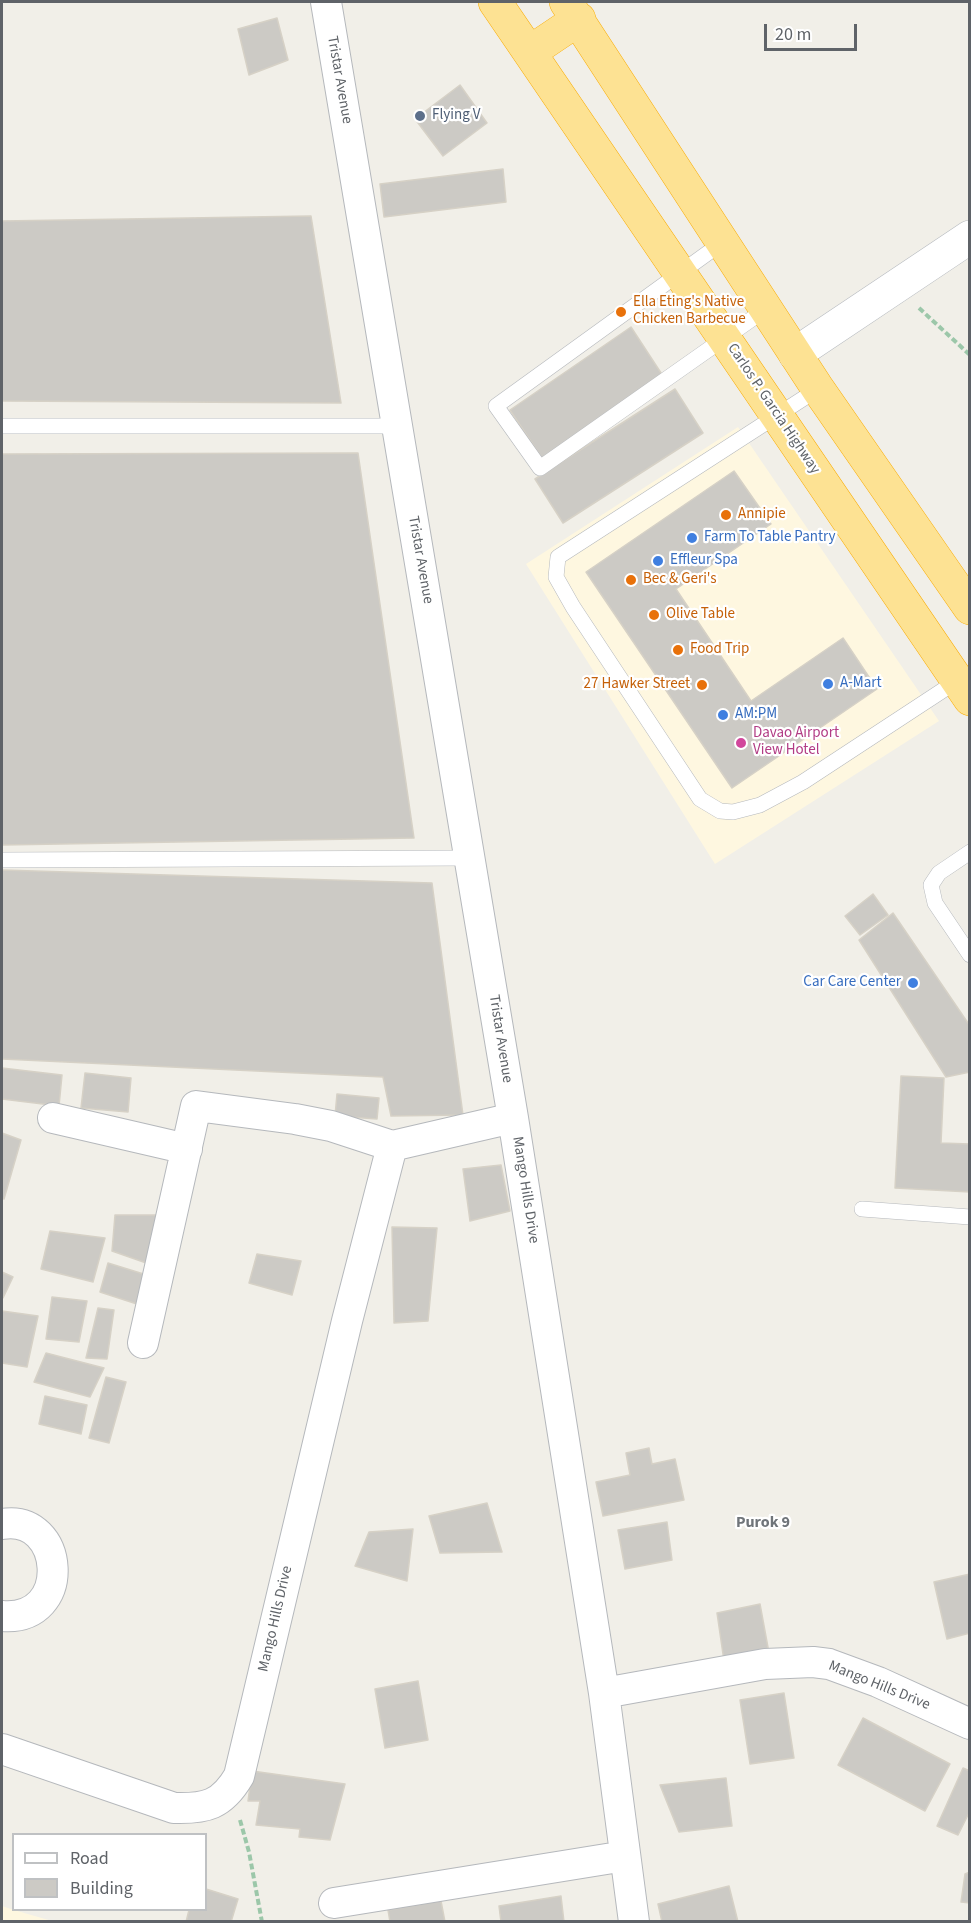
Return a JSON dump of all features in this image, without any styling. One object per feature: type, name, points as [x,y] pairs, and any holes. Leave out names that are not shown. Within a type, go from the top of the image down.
[{"type":"highway","name":"Carlos P. Garcia Highway","points":[[495,2],[963,690]]},
{"type":"highway","points":[[530,52],[572,10],[818,389],[969,608]]},
{"type":"highway","points":[[869,552],[911,523]]},
{"type":"main road","points":[[795,354],[969,237]]},
{"type":"street","name":"Tristar Avenue","points":[[326,2],[513,1118]]},
{"type":"street","points":[[142,1343],[196,1106],[331,1126],[392,1146]]},
{"type":"street","points":[[53,1118],[187,1149]]},
{"type":"street","name":"Mango Hills Drive","points":[[229,1792],[239,1776],[344,1333],[392,1146],[513,1118],[604,1693],[765,1664],[813,1662],[829,1664],[878,1682],[969,1724]]},
{"type":"street","points":[[2,1524],[19,1524],[41,1538],[51,1555],[54,1574],[45,1599],[35,1608],[23,1614],[2,1616]]},
{"type":"street","points":[[604,1693],[634,1922]]},
{"type":"street","points":[[2,1749],[174,1808],[204,1806],[214,1803],[229,1792]]},
{"type":"street","points":[[334,1903],[625,1856]]},
{"type":"lane","points":[[723,242],[496,406],[540,468],[766,309]]},
{"type":"lane","points":[[818,389],[558,557],[556,577],[573,607],[700,799],[720,811],[734,812],[760,805],[963,690]]},
{"type":"lane","points":[[2,426],[398,426]]},
{"type":"lane","points":[[969,852],[939,873],[931,885],[935,903],[969,955]]},
{"type":"lane","points":[[2,860],[470,858]]},
{"type":"lane","points":[[862,1209],[969,1217]]},
{"type":"path","points":[[897,286],[969,355]]},
{"type":"path","points":[[229,1792],[243,1827],[262,1922]]},
{"type":"shaded area","points":[[738,427],[939,721],[715,864],[526,564]]},
{"type":"shaded area","points":[[2,1906],[12,1911],[52,1921],[2,1921]]},
{"type":"building","points":[[277,18],[288,60],[249,75],[238,29]]},
{"type":"building","points":[[460,85],[487,123],[443,156],[415,119]]},
{"type":"building","points":[[503,169],[506,202],[384,217],[380,184]]},
{"type":"building","points":[[311,216],[341,403],[2,401],[2,221]]},
{"type":"building","points":[[631,327],[663,376],[542,458],[510,410]]},
{"type":"building","points":[[675,389],[703,433],[563,523],[535,479]]},
{"type":"building","points":[[358,453],[414,838],[2,845],[2,454]]},
{"type":"building","points":[[734,471],[771,524],[676,589],[751,701],[843,638],[877,689],[732,788],[586,572]]},
{"type":"building","points":[[2,870],[432,883],[463,1115],[391,1116],[383,1077],[2,1059]]},
{"type":"building","points":[[873,894],[888,915],[860,935],[845,916]]},
{"type":"building","name":"Car Care Center","points":[[893,913],[970,1026],[970,1072],[946,1077],[859,940]]},
{"type":"building","points":[[2,1068],[62,1075],[59,1106],[2,1099]]},
{"type":"building","points":[[85,1073],[131,1078],[128,1112],[81,1108]]},
{"type":"building","points":[[901,1076],[944,1078],[941,1143],[970,1144],[970,1192],[895,1188]]},
{"type":"building","points":[[337,1094],[379,1098],[377,1119],[335,1116]]},
{"type":"building","points":[[2,1133],[21,1140],[4,1199],[2,1198]]},
{"type":"building","points":[[501,1165],[510,1211],[470,1221],[463,1169]]},
{"type":"building","points":[[115,1215],[164,1215],[152,1265],[112,1251]]},
{"type":"building","points":[[392,1227],[437,1228],[428,1321],[394,1323]]},
{"type":"building","points":[[50,1231],[105,1238],[93,1282],[41,1269]]},
{"type":"building","points":[[257,1254],[301,1261],[292,1295],[249,1283]]},
{"type":"building","points":[[108,1263],[150,1276],[140,1305],[100,1292]]},
{"type":"building","points":[[2,1272],[13,1277],[3,1298],[2,1298]]},
{"type":"building","points":[[52,1297],[87,1301],[79,1342],[46,1339]]},
{"type":"building","points":[[98,1308],[114,1310],[107,1359],[86,1358]]},
{"type":"building","points":[[2,1311],[38,1316],[27,1367],[2,1363]]},
{"type":"building","points":[[46,1353],[104,1368],[90,1397],[34,1382]]},
{"type":"building","points":[[106,1377],[126,1382],[109,1443],[89,1438]]},
{"type":"building","points":[[45,1396],[87,1405],[81,1434],[39,1424]]},
{"type":"building","points":[[649,1448],[652,1464],[675,1459],[684,1500],[603,1516],[596,1482],[630,1475],[626,1453]]},
{"type":"building","points":[[487,1503],[502,1552],[440,1553],[429,1516]]},
{"type":"building","points":[[667,1522],[672,1560],[625,1569],[618,1530]]},
{"type":"building","points":[[413,1529],[407,1581],[355,1566],[369,1532]]},
{"type":"building","points":[[970,1574],[970,1633],[947,1639],[934,1582]]},
{"type":"building","points":[[760,1604],[769,1653],[724,1661],[717,1613]]},
{"type":"building","points":[[418,1681],[428,1740],[385,1748],[375,1689]]},
{"type":"building","points":[[784,1693],[794,1758],[750,1764],[740,1700]]},
{"type":"building","points":[[863,1718],[950,1764],[925,1811],[838,1765]]},
{"type":"building","points":[[963,1768],[970,1771],[970,1811],[958,1835],[937,1826]]},
{"type":"building","points":[[252,1771],[345,1784],[330,1840],[299,1837],[300,1829],[256,1825],[260,1801],[248,1801]]},
{"type":"building","points":[[726,1778],[732,1826],[679,1832],[660,1785]]},
{"type":"building","points":[[970,1872],[970,1903],[961,1902],[965,1874]]},
{"type":"building","points":[[729,1886],[738,1922],[662,1922],[658,1904]]},
{"type":"building","points":[[207,1889],[238,1899],[231,1922],[186,1922],[189,1911],[207,1911]]},
{"type":"building","points":[[561,1896],[564,1922],[501,1922],[499,1906]]},
{"type":"building","points":[[441,1901],[445,1922],[390,1922],[388,1910]]},
{"type":"place","name":"Flying V","points":[[420,116]]},
{"type":"place","name":"Ella Eting's Native Chicken Barbecue","points":[[621,312]]},
{"type":"place","name":"Annipie","points":[[726,515]]},
{"type":"place","name":"Farm To Table Pantry","points":[[692,538]]},
{"type":"place","name":"Effleur Spa","points":[[658,561]]},
{"type":"place","name":"Bec & Geri's","points":[[631,580]]},
{"type":"place","name":"Olive Table","points":[[654,615]]},
{"type":"place","name":"Food Trip","points":[[678,650]]},
{"type":"place","name":"A-Mart","points":[[828,684]]},
{"type":"place","name":"27 Hawker Street","points":[[702,685]]},
{"type":"place","name":"AM:PM","points":[[723,715]]},
{"type":"place","name":"Davao Airport View Hotel","points":[[741,743]]},
{"type":"place","name":"Car Care Center","points":[[913,983]]},
{"type":"district","name":"Purok 9","points":[[763,1523]]}]
